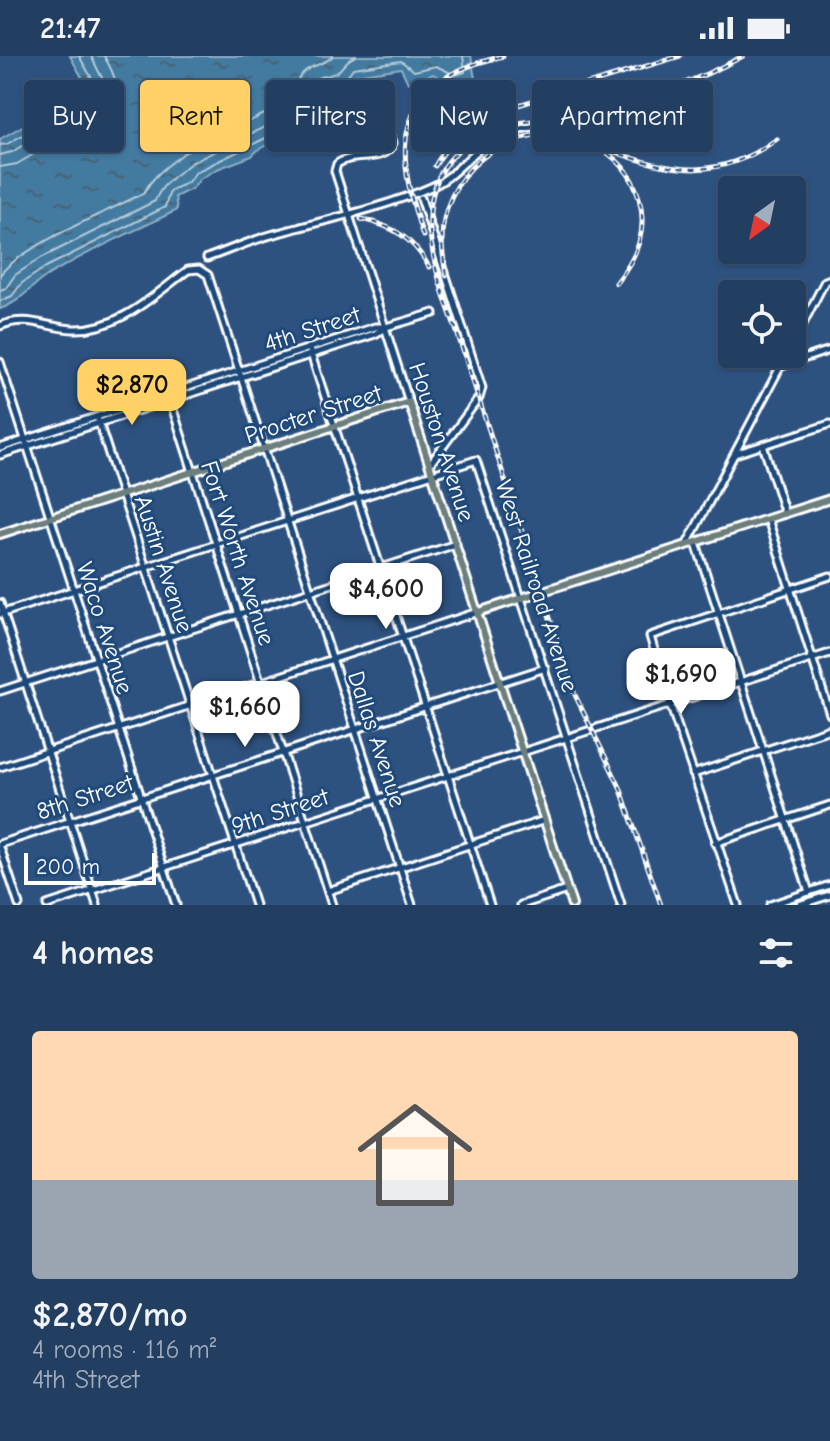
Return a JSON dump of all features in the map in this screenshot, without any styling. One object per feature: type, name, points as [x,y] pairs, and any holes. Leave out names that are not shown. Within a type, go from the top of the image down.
[{"type":"main road","name":"Houston Avenue","points":[[409,402],[572,905]]},
{"type":"main road","name":"Procter Street","points":[[0,534],[409,402]]},
{"type":"main road","points":[[478,612],[830,499]]},
{"type":"street","points":[[207,258],[268,236],[432,187],[450,176],[486,144],[519,129],[532,128]]},
{"type":"street","name":"Houston Avenue","points":[[386,152],[380,156],[343,159],[335,171],[409,402]]},
{"type":"street","points":[[421,198],[482,388],[479,398],[430,464]]},
{"type":"street","name":"Dallas Avenue","points":[[0,326],[32,319],[72,329],[102,327],[122,317],[188,270],[199,269],[208,275],[412,905]]},
{"type":"street","points":[[806,318],[825,281],[830,279]]},
{"type":"street","name":"4th Street","points":[[0,455],[27,443],[311,351],[375,327],[386,327],[434,313]]},
{"type":"street","points":[[806,358],[830,350]]},
{"type":"street","points":[[311,351],[490,905]]},
{"type":"street","name":"Waco Avenue","points":[[0,362],[176,905]]},
{"type":"street","points":[[686,546],[780,368]]},
{"type":"street","name":"Fort Worth Avenue","points":[[169,397],[332,905]]},
{"type":"street","name":"Austin Avenue","points":[[98,420],[255,905]]},
{"type":"street","points":[[734,455],[830,424]]},
{"type":"street","name":"4th Street","points":[[0,448],[27,443]]},
{"type":"street","points":[[763,445],[785,514]]},
{"type":"street","name":"West Railroad Avenue","points":[[433,474],[476,460],[621,905]]},
{"type":"street","points":[[2,614],[433,474]]},
{"type":"street","points":[[768,519],[830,714]]},
{"type":"street","points":[[696,543],[809,892]]},
{"type":"street","points":[[0,691],[456,544]]},
{"type":"street","points":[[738,905],[715,843],[650,636],[830,576]]},
{"type":"street","points":[[0,603],[97,905]]},
{"type":"street","points":[[0,767],[478,612]]},
{"type":"street","name":"9th Street","points":[[47,905],[830,653]]},
{"type":"street","name":"8th Street","points":[[0,845],[545,668]]},
{"type":"street","points":[[693,774],[830,729]]},
{"type":"street","points":[[715,843],[830,805]]},
{"type":"street","points":[[328,891],[545,820]]},
{"type":"street","points":[[0,845],[19,905]]},
{"type":"street","points":[[770,905],[830,885]]},
{"type":"street","points":[[521,905],[567,890]]},
{"type":"street","points":[[799,905],[830,895]]},
{"type":"water","points":[[70,56],[471,56],[475,79],[444,80],[433,74],[408,83],[401,68],[356,75],[353,80],[266,80],[266,146],[252,156],[200,179],[193,188],[175,197],[175,211],[65,265],[0,309],[0,139],[24,125],[24,152],[124,152],[124,80],[84,80]]},
{"type":"railway","points":[[423,236],[406,170],[408,127],[416,108],[430,90],[450,75],[503,56]]},
{"type":"railway","points":[[435,166],[457,137],[485,115],[680,56]]},
{"type":"railway","points":[[661,905],[620,787],[575,695],[437,273],[430,219],[433,193],[443,169],[460,149],[487,132],[508,125],[619,105],[704,75],[743,56]]},
{"type":"railway","points":[[446,275],[442,240],[444,219],[452,196],[464,176],[500,146],[545,134],[569,136],[592,144],[615,159],[632,181],[639,198],[641,233],[635,253],[616,283]]},
{"type":"railway","points":[[615,152],[654,164],[695,169],[735,162],[777,139]]},
{"type":"railway","points":[[361,219],[383,225],[401,235],[416,248],[429,267]]}]
